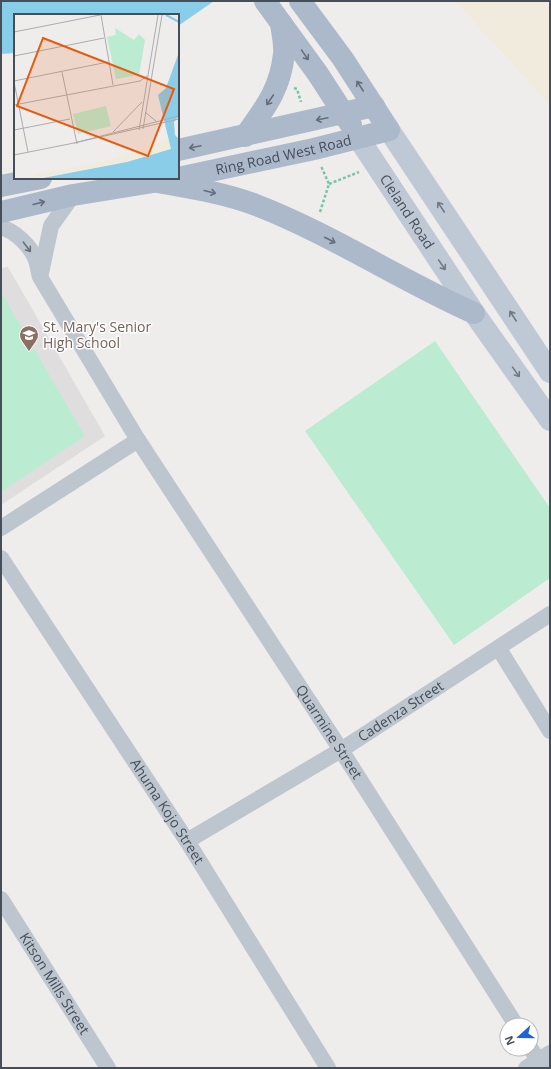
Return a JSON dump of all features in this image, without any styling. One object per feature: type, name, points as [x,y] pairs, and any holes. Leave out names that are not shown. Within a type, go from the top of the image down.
[{"type":"main road","name":"Cleland Road","points":[[265,1],[344,114],[474,313],[550,420]]},
{"type":"main road","points":[[300,1],[343,59],[550,372]]},
{"type":"main road","points":[[245,136],[274,94],[284,52],[281,22]]},
{"type":"main road","name":"Ring Road West Road","points":[[179,150],[344,114],[374,106]]},
{"type":"main road","name":"Ring Road West Road","points":[[179,177],[359,139],[389,130]]},
{"type":"main road","points":[[1,186],[36,179]]},
{"type":"main road","points":[[171,179],[256,205],[313,231],[474,313]]},
{"type":"main road","name":"Ring Road West Road","points":[[1,212],[73,195],[171,179]]},
{"type":"street","points":[[40,277],[52,226],[73,195]]},
{"type":"street","name":"Quarmine Street","points":[[1,227],[8,229],[22,241],[35,258],[40,277],[138,440],[341,750],[511,1017]]},
{"type":"street","points":[[1,528],[138,440]]},
{"type":"street","name":"Ahuma Kojo Street","points":[[1,558],[186,841],[328,1068]]},
{"type":"street","name":"Cadenza Street","points":[[186,841],[341,750],[499,649],[550,614]]},
{"type":"street","points":[[499,649],[550,731]]},
{"type":"street","name":"Kitson Mills Street","points":[[1,899],[108,1068]]},
{"type":"shaded area","name":"St. Mary's Senior High School","points":[[8,267],[105,436],[1,505],[1,268]]},
{"type":"green space","name":"St. Mary's Senior High School","points":[[1,292],[85,436],[1,492]]},
{"type":"green space","points":[[435,341],[550,508],[550,578],[454,645],[305,431]]},
{"type":"sand","points":[[455,1],[544,1],[550,10],[550,105]]},
{"type":"water","points":[[1,1],[214,1],[179,25],[179,14],[14,14],[14,53],[1,54]]},
{"type":"place","name":"St. Mary's Senior High School","points":[[29,352]]}]
